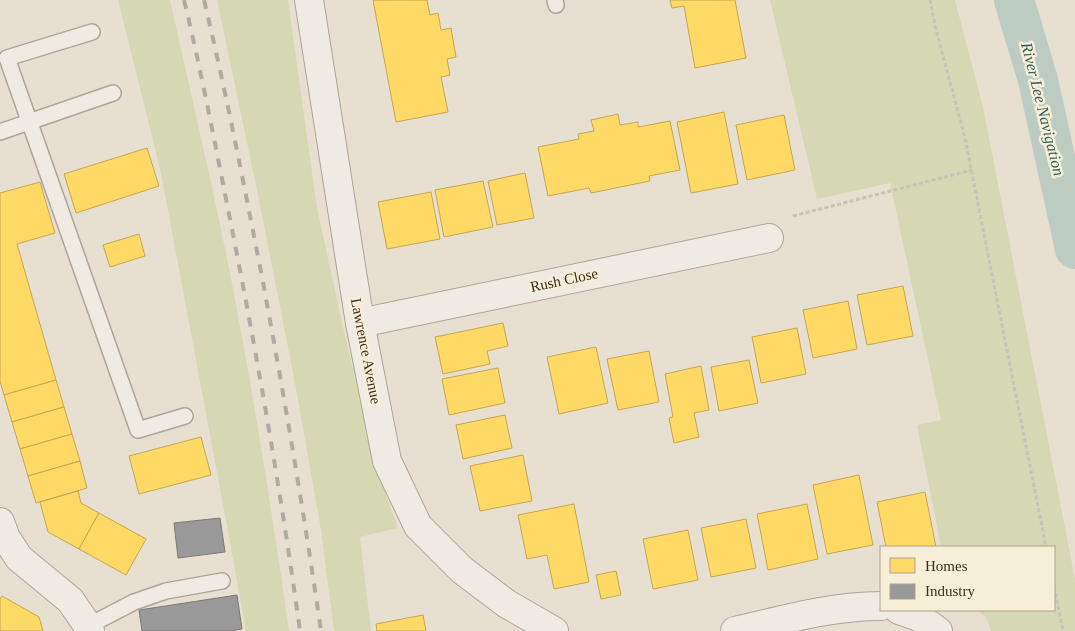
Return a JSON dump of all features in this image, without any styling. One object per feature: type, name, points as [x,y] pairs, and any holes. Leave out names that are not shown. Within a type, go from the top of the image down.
[{"type":"street","name":"Lawrence Avenue","points":[[309,0],[360,323],[387,461],[418,526],[462,570],[507,604],[554,631]]},
{"type":"street","name":"Rush Close","points":[[360,323],[769,238]]},
{"type":"street","points":[[2,534],[19,558],[70,600],[89,628]]},
{"type":"street","points":[[735,631],[827,611],[880,606]]},
{"type":"street","points":[[901,611],[919,617],[938,631]]},
{"type":"lane","points":[[92,32],[7,58],[138,430],[185,416]]},
{"type":"lane","points":[[0,132],[113,93]]},
{"type":"lane","points":[[89,628],[134,602],[166,592],[222,581]]},
{"type":"path","points":[[930,0],[972,170],[1046,546]]},
{"type":"path","points":[[769,238],[794,215],[972,170]]},
{"type":"path","points":[[1055,592],[1063,631]]},
{"type":"green space","points":[[118,0],[170,0],[230,273],[262,452],[289,631],[246,631],[161,173]]},
{"type":"green space","points":[[217,0],[288,0],[317,208],[376,467],[398,528],[360,537],[371,631],[334,631],[321,530],[295,383]]},
{"type":"green space","points":[[770,0],[955,0],[983,107],[1075,579],[1075,631],[991,631],[986,617],[977,611],[1055,611],[1055,546],[941,546],[917,425],[941,420],[890,183],[817,199]]},
{"type":"building: Homes","points":[[373,0],[427,0],[430,15],[438,13],[441,30],[451,28],[456,57],[447,59],[450,75],[441,77],[448,112],[396,122]]},
{"type":"building: Homes","points":[[670,0],[735,0],[746,58],[695,68],[684,6],[672,8]]},
{"type":"building: Homes","points":[[724,112],[738,184],[691,193],[677,122]]},
{"type":"building: Homes","points":[[618,114],[620,125],[638,122],[638,127],[670,121],[680,170],[649,176],[650,181],[591,193],[589,188],[548,196],[538,147],[579,139],[578,134],[594,131],[591,120]]},
{"type":"building: Homes","points":[[784,115],[795,170],[747,180],[736,125]]},
{"type":"building: Homes","points":[[147,148],[159,186],[76,213],[64,174]]},
{"type":"building: Homes","points":[[525,173],[534,218],[497,225],[488,181]]},
{"type":"building: Homes","points":[[483,181],[493,227],[444,237],[435,190]]},
{"type":"building: Homes","points":[[40,182],[55,233],[17,244],[56,380],[4,395],[0,381],[0,193]]},
{"type":"building: Homes","points":[[431,192],[440,239],[387,249],[378,202]]},
{"type":"building: Homes","points":[[139,234],[145,256],[110,267],[103,245]]},
{"type":"building: Homes","points":[[903,286],[913,336],[867,345],[857,295]]},
{"type":"building: Homes","points":[[848,301],[857,349],[813,358],[803,310]]},
{"type":"building: Homes","points":[[503,323],[508,346],[487,351],[490,364],[443,374],[435,337]]},
{"type":"building: Homes","points":[[797,328],[806,374],[761,383],[752,337]]},
{"type":"building: Homes","points":[[596,347],[608,403],[559,414],[547,357]]},
{"type":"building: Homes","points":[[649,351],[659,402],[618,410],[607,359]]},
{"type":"building: Homes","points":[[749,360],[758,403],[719,411],[711,367]]},
{"type":"building: Homes","points":[[701,366],[709,410],[694,413],[699,437],[674,443],[669,418],[673,417],[665,374]]},
{"type":"building: Homes","points":[[498,368],[505,403],[449,415],[442,379]]},
{"type":"building: Homes","points":[[56,380],[64,407],[12,422],[4,395]]},
{"type":"building: Homes","points":[[64,407],[72,434],[20,449],[12,422]]},
{"type":"building: Homes","points":[[505,415],[512,448],[463,459],[456,425]]},
{"type":"building: Homes","points":[[72,434],[80,461],[28,476],[20,449]]},
{"type":"building: Homes","points":[[201,437],[211,475],[139,494],[129,456]]},
{"type":"building: Homes","points":[[523,455],[532,501],[480,511],[470,466]]},
{"type":"building: Homes","points":[[80,461],[87,488],[36,503],[28,476]]},
{"type":"building: Homes","points":[[859,475],[873,545],[827,554],[813,485]]},
{"type":"building: Homes","points":[[78,491],[81,503],[99,513],[79,549],[48,532],[40,502]]},
{"type":"building: Homes","points":[[925,492],[936,546],[886,546],[877,502]]},
{"type":"building: Homes","points":[[574,504],[589,582],[554,589],[547,555],[527,559],[518,515]]},
{"type":"building: Homes","points":[[807,504],[818,559],[768,570],[757,514]]},
{"type":"building: Homes","points":[[99,513],[146,539],[126,575],[79,549]]},
{"type":"building: Homes","points":[[746,519],[756,568],[711,577],[701,528]]},
{"type":"building: Homes","points":[[688,530],[698,580],[653,589],[643,539]]},
{"type":"building: Homes","points":[[616,571],[621,595],[601,599],[596,575]]},
{"type":"building: Homes","points":[[2,596],[39,617],[43,631],[0,631],[0,599]]},
{"type":"building: Homes","points":[[423,615],[426,631],[377,631],[376,624]]},
{"type":"building: Industry","points":[[220,518],[225,552],[178,558],[174,523]]},
{"type":"building: Industry","points":[[237,595],[242,629],[231,631],[142,631],[139,610]]},
{"type":"waterway","name":"River Lee Navigation","points":[[1014,0],[1038,80],[1075,249]]},
{"type":"railway","points":[[184,0],[247,307],[300,631]]},
{"type":"railway","points":[[204,0],[262,277],[308,542],[321,631]]}]
